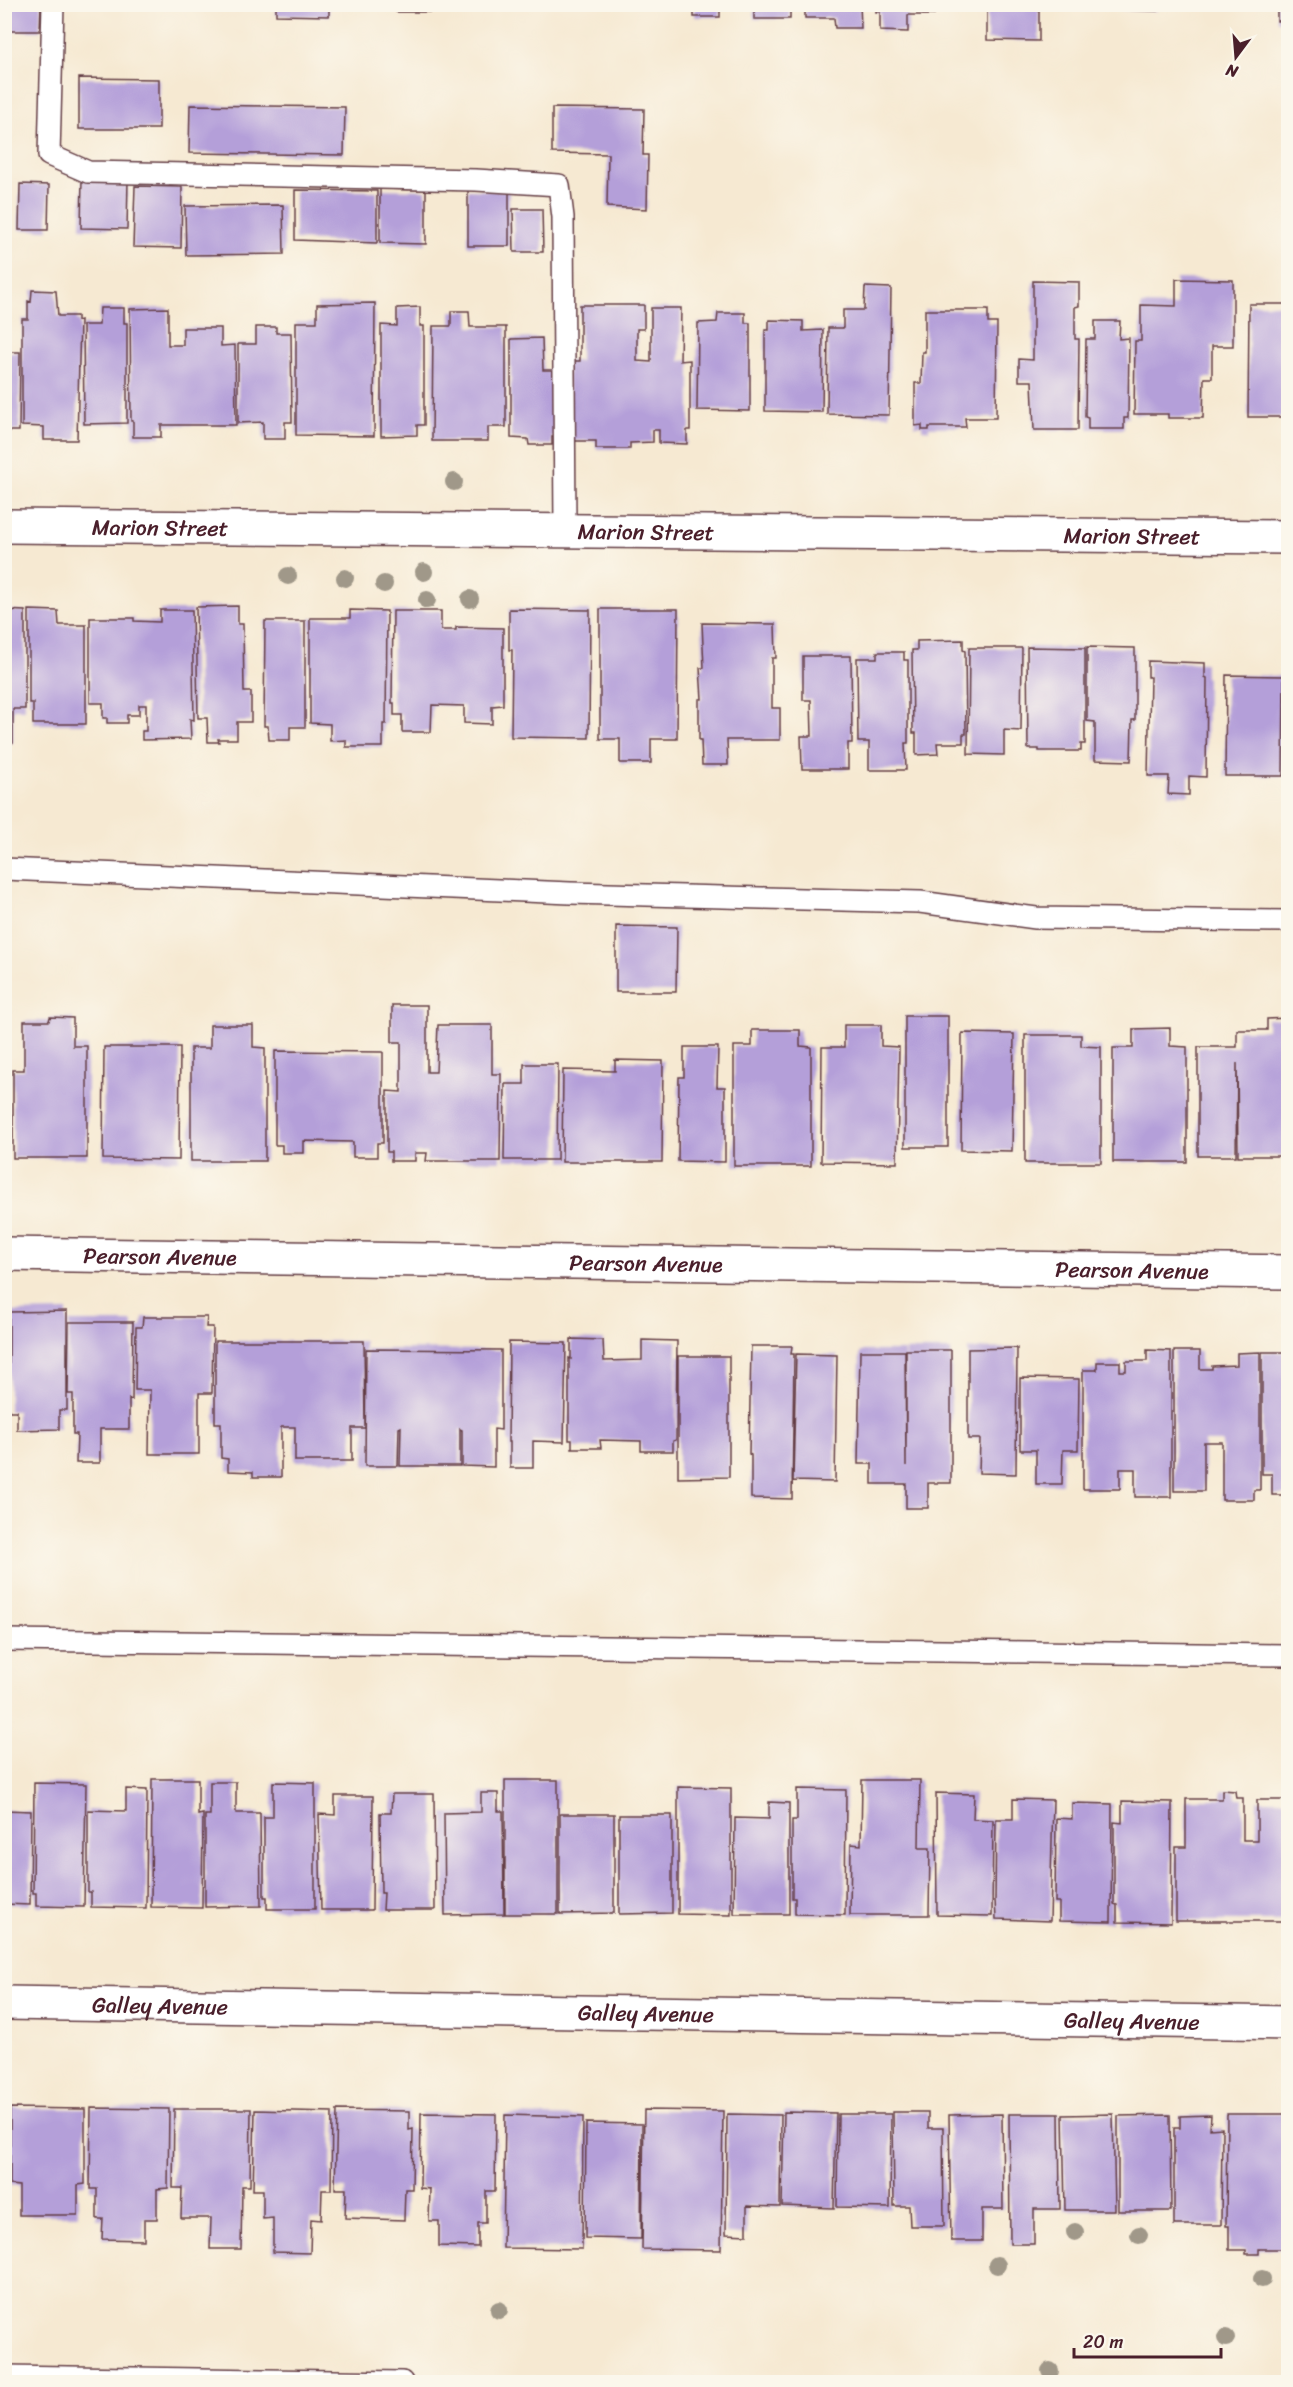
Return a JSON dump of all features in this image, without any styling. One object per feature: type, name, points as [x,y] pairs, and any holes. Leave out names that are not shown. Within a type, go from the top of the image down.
[{"type":"street","name":"Marion Street","points":[[4,526],[565,529],[1288,537]]},
{"type":"street","name":"Pearson Avenue","points":[[4,1254],[1288,1272]]},
{"type":"street","name":"Galley Avenue","points":[[4,2003],[1288,2023]]},
{"type":"lane","points":[[53,4],[49,155],[88,171],[476,180],[559,185],[562,217],[565,529]]},
{"type":"lane","points":[[4,869],[570,893],[920,902],[1036,918],[1288,921]]},
{"type":"lane","points":[[4,1640],[1288,1655]]},
{"type":"lane","points":[[4,2376],[130,2380],[402,2382]]},
{"type":"building","points":[[4,4],[41,4],[40,31],[4,31]]},
{"type":"building","points":[[276,4],[329,4],[329,16],[276,15]]},
{"type":"building","points":[[396,4],[457,4],[457,12],[396,12]]},
{"type":"building","points":[[694,4],[720,4],[720,17],[694,17]]},
{"type":"building","points":[[754,4],[790,4],[790,19],[754,19]]},
{"type":"building","points":[[805,4],[860,4],[861,28],[835,28],[834,18],[805,18]]},
{"type":"building","points":[[876,4],[934,4],[934,15],[908,15],[908,32],[880,31],[880,12],[876,12]]},
{"type":"building","points":[[987,4],[1039,4],[1039,41],[987,40]]},
{"type":"building","points":[[1120,4],[1157,4],[1157,11],[1120,10]]},
{"type":"building","points":[[1277,4],[1288,4],[1288,21],[1277,21]]},
{"type":"building","points":[[79,78],[159,79],[159,129],[79,129]]},
{"type":"building","points":[[190,105],[345,107],[344,155],[189,153]]},
{"type":"building","points":[[552,108],[644,109],[643,155],[648,155],[647,209],[607,207],[608,154],[552,153]]},
{"type":"building","points":[[82,178],[128,179],[127,229],[81,228]]},
{"type":"building","points":[[20,184],[49,185],[48,230],[19,230]]},
{"type":"building","points":[[135,186],[182,187],[181,248],[133,247]]},
{"type":"building","points":[[380,189],[426,190],[426,244],[380,243]]},
{"type":"building","points":[[295,190],[377,191],[377,243],[295,240]]},
{"type":"building","points":[[468,190],[509,191],[509,246],[468,246]]},
{"type":"building","points":[[283,205],[284,254],[186,255],[185,206]]},
{"type":"building","points":[[513,209],[542,209],[543,252],[514,252]]},
{"type":"building","points":[[1176,279],[1233,280],[1233,346],[1212,346],[1212,378],[1204,378],[1203,418],[1168,418],[1168,414],[1134,414],[1135,341],[1141,341],[1141,305],[1176,306]]},
{"type":"building","points":[[1033,281],[1079,282],[1079,306],[1075,307],[1075,339],[1079,339],[1078,430],[1034,430],[1032,381],[1019,381],[1019,359],[1033,360]]},
{"type":"building","points":[[865,287],[891,288],[889,415],[827,414],[828,328],[843,328],[843,310],[864,310]]},
{"type":"building","points":[[32,290],[56,291],[58,316],[77,316],[77,321],[80,320],[77,440],[44,440],[44,427],[22,426],[22,319],[28,319],[28,301],[31,302]]},
{"type":"building","points":[[375,303],[374,436],[296,435],[296,322],[317,322],[317,304]]},
{"type":"building","points":[[1249,304],[1288,304],[1288,417],[1248,417]]},
{"type":"building","points":[[580,305],[644,305],[644,329],[637,329],[637,361],[651,362],[651,308],[681,308],[680,361],[690,360],[690,430],[687,430],[687,444],[659,443],[659,430],[653,430],[653,442],[630,443],[630,449],[596,449],[596,441],[571,441],[567,361],[580,361]]},
{"type":"building","points":[[420,307],[420,326],[424,326],[424,425],[417,425],[417,435],[381,436],[381,325],[397,326],[397,308]]},
{"type":"building","points":[[100,308],[124,308],[124,323],[127,323],[127,423],[84,424],[83,325],[99,325]]},
{"type":"building","points":[[168,308],[168,345],[183,345],[183,328],[221,328],[221,346],[235,345],[236,425],[161,425],[161,437],[133,437],[130,309]]},
{"type":"building","points":[[925,310],[988,310],[988,323],[997,323],[996,418],[965,418],[966,427],[929,427],[929,430],[922,430],[922,425],[915,426],[915,383],[921,383],[922,352],[925,352]]},
{"type":"building","points":[[451,311],[469,311],[470,327],[506,327],[506,427],[488,427],[488,441],[432,441],[433,326],[451,326]]},
{"type":"building","points":[[718,313],[745,313],[745,323],[750,323],[750,411],[697,410],[698,323],[717,322]]},
{"type":"building","points":[[769,320],[803,321],[803,331],[823,330],[822,412],[765,411],[765,330],[769,330]]},
{"type":"building","points":[[1095,321],[1120,321],[1119,339],[1129,338],[1128,418],[1124,418],[1124,429],[1088,429],[1088,418],[1085,417],[1086,339],[1095,339]]},
{"type":"building","points":[[256,327],[276,327],[276,333],[291,333],[292,422],[285,422],[285,439],[263,439],[263,422],[238,423],[238,344],[256,344]]},
{"type":"building","points":[[542,338],[543,370],[557,370],[557,437],[552,437],[552,445],[529,445],[528,439],[511,438],[511,339]]},
{"type":"building","points":[[5,352],[20,352],[19,431],[5,431]]},
{"type":"building","points":[[238,606],[238,624],[243,624],[244,692],[251,692],[251,722],[237,722],[237,739],[218,739],[219,742],[208,742],[207,718],[198,718],[196,607]]},
{"type":"building","points":[[509,609],[590,610],[589,738],[511,737],[512,650],[509,650]]},
{"type":"building","points":[[600,609],[678,609],[677,739],[651,739],[651,763],[620,763],[620,739],[600,739]]},
{"type":"building","points":[[4,610],[25,611],[25,709],[13,709],[13,743],[4,743]]},
{"type":"building","points":[[29,610],[58,611],[59,625],[86,625],[86,724],[33,724],[33,703],[29,703]]},
{"type":"building","points":[[160,610],[192,610],[194,720],[190,719],[191,739],[142,740],[142,731],[146,731],[146,705],[139,705],[139,715],[127,715],[127,723],[107,723],[107,718],[103,718],[103,703],[90,703],[90,618],[134,618],[134,621],[160,622]]},
{"type":"building","points":[[350,610],[387,611],[386,724],[383,724],[383,747],[346,747],[346,740],[330,741],[330,724],[310,723],[310,618],[350,618]]},
{"type":"building","points":[[393,611],[441,611],[441,630],[456,630],[456,627],[503,628],[503,705],[492,706],[492,724],[464,723],[464,706],[432,705],[431,732],[402,732],[402,715],[394,715],[394,703],[392,703]]},
{"type":"building","points":[[265,621],[305,621],[305,727],[290,727],[290,740],[269,740],[268,726],[264,726]]},
{"type":"building","points":[[702,623],[775,624],[776,658],[772,658],[772,708],[780,708],[780,740],[727,740],[728,765],[702,765],[701,740],[699,740],[699,699],[702,699],[700,668],[704,668]]},
{"type":"building","points":[[963,640],[966,734],[963,734],[963,743],[937,743],[938,754],[916,755],[916,733],[913,733],[912,650],[917,650],[917,641]]},
{"type":"building","points":[[1027,647],[1085,648],[1085,744],[1081,744],[1081,751],[1028,749]]},
{"type":"building","points":[[1087,647],[1135,648],[1135,720],[1132,720],[1131,761],[1095,760],[1095,722],[1087,721]]},
{"type":"building","points":[[969,648],[1022,648],[1021,731],[1004,730],[1004,755],[968,754]]},
{"type":"building","points":[[877,652],[904,652],[904,660],[908,660],[906,770],[869,770],[869,742],[858,742],[857,658],[877,658]]},
{"type":"building","points":[[803,656],[851,656],[852,743],[848,743],[848,769],[802,769],[801,736],[812,736],[811,700],[803,700]]},
{"type":"building","points":[[1148,661],[1205,663],[1205,677],[1207,678],[1206,777],[1189,776],[1189,795],[1168,794],[1169,776],[1148,776],[1150,677],[1148,677]]},
{"type":"building","points":[[1226,675],[1284,676],[1283,776],[1225,776]]},
{"type":"building","points":[[616,926],[677,927],[676,992],[616,992]]},
{"type":"building","points":[[392,1005],[427,1005],[427,1072],[436,1072],[438,1025],[492,1025],[492,1074],[501,1074],[500,1161],[426,1161],[427,1153],[415,1153],[415,1161],[391,1161],[391,1152],[387,1152],[387,1091],[401,1092],[401,1042],[392,1042]]},
{"type":"building","points":[[905,1016],[948,1016],[948,1147],[905,1147]]},
{"type":"building","points":[[50,1017],[73,1018],[73,1046],[87,1046],[87,1158],[13,1158],[13,1070],[24,1070],[24,1021],[49,1021]]},
{"type":"building","points":[[1288,1018],[1288,1156],[1238,1156],[1237,1063],[1236,1156],[1198,1156],[1198,1047],[1237,1047],[1237,1030],[1267,1030],[1267,1019]]},
{"type":"building","points":[[210,1025],[253,1025],[253,1047],[265,1048],[265,1161],[191,1161],[191,1048],[210,1048]]},
{"type":"building","points":[[844,1025],[881,1025],[881,1046],[899,1047],[897,1163],[821,1162],[822,1047],[844,1047]]},
{"type":"building","points":[[1170,1028],[1170,1046],[1187,1047],[1187,1162],[1113,1162],[1113,1048],[1133,1048],[1133,1029]]},
{"type":"building","points":[[752,1030],[800,1030],[800,1046],[811,1047],[811,1166],[734,1166],[734,1046],[752,1046]]},
{"type":"building","points":[[962,1033],[1014,1034],[1012,1151],[961,1150]]},
{"type":"building","points":[[1025,1035],[1081,1035],[1081,1046],[1101,1047],[1101,1163],[1025,1163]]},
{"type":"building","points":[[104,1047],[180,1047],[179,1160],[103,1159]]},
{"type":"building","points":[[684,1047],[718,1047],[717,1087],[725,1087],[725,1162],[678,1161],[679,1077],[684,1077]]},
{"type":"building","points":[[275,1051],[383,1052],[383,1143],[377,1143],[377,1157],[353,1157],[353,1142],[304,1141],[304,1153],[282,1153],[282,1145],[275,1145]]},
{"type":"building","points":[[615,1060],[663,1061],[662,1162],[562,1162],[563,1070],[615,1071]]},
{"type":"building","points":[[524,1064],[558,1064],[557,1160],[504,1160],[505,1084],[524,1084]]},
{"type":"building","points":[[4,1072],[7,1072],[7,1134],[4,1134]]},
{"type":"building","points":[[67,1311],[67,1410],[59,1410],[59,1429],[17,1430],[17,1411],[9,1411],[9,1312]]},
{"type":"building","points":[[143,1317],[207,1317],[206,1327],[213,1327],[212,1393],[199,1393],[199,1454],[149,1454],[150,1390],[135,1390],[136,1327],[142,1327]]},
{"type":"building","points":[[69,1322],[133,1322],[132,1400],[129,1399],[129,1429],[100,1429],[100,1463],[76,1463],[77,1434],[73,1434],[73,1394],[68,1394]]},
{"type":"building","points":[[571,1339],[603,1340],[604,1361],[642,1360],[642,1340],[677,1341],[676,1440],[673,1441],[673,1451],[641,1451],[641,1441],[600,1440],[601,1448],[572,1448],[572,1440],[569,1440]]},
{"type":"building","points":[[215,1341],[364,1341],[365,1428],[352,1428],[352,1461],[295,1461],[295,1427],[281,1427],[281,1477],[253,1477],[253,1472],[228,1471],[228,1459],[221,1458],[221,1423],[215,1423]]},
{"type":"building","points":[[509,1342],[566,1343],[564,1442],[533,1441],[533,1468],[510,1468]]},
{"type":"building","points":[[751,1346],[792,1346],[791,1354],[794,1354],[792,1499],[751,1498],[751,1455],[749,1454]]},
{"type":"building","points":[[1017,1348],[1016,1474],[979,1473],[980,1439],[968,1439],[968,1349]]},
{"type":"building","points":[[366,1349],[501,1350],[501,1430],[494,1429],[494,1467],[462,1466],[462,1430],[460,1429],[460,1466],[400,1466],[401,1427],[399,1428],[398,1466],[365,1466]]},
{"type":"building","points":[[906,1350],[951,1350],[951,1483],[928,1483],[928,1508],[906,1508],[906,1484],[872,1484],[872,1464],[858,1464],[860,1351],[905,1351],[906,1466]]},
{"type":"building","points":[[1147,1350],[1171,1351],[1171,1497],[1135,1497],[1135,1469],[1120,1469],[1120,1489],[1083,1489],[1083,1370],[1097,1370],[1097,1362],[1120,1362],[1120,1371],[1126,1371],[1126,1361],[1147,1361]]},
{"type":"building","points":[[1174,1351],[1200,1351],[1200,1369],[1237,1365],[1237,1353],[1260,1352],[1260,1490],[1254,1490],[1254,1500],[1222,1500],[1222,1442],[1204,1442],[1204,1491],[1174,1491]]},
{"type":"building","points":[[1262,1352],[1286,1352],[1288,1495],[1272,1495],[1272,1474],[1262,1474]]},
{"type":"building","points":[[796,1354],[837,1355],[835,1482],[793,1481]]},
{"type":"building","points":[[678,1356],[729,1356],[729,1477],[678,1478]]},
{"type":"building","points":[[1020,1378],[1079,1379],[1078,1450],[1063,1450],[1062,1484],[1036,1484],[1036,1450],[1020,1450]]},
{"type":"building","points":[[152,1779],[198,1779],[198,1815],[203,1814],[202,1908],[151,1907]]},
{"type":"building","points":[[505,1780],[558,1780],[558,1914],[505,1914]]},
{"type":"building","points":[[862,1780],[920,1780],[919,1848],[930,1848],[929,1915],[850,1915],[851,1844],[861,1845]]},
{"type":"building","points":[[210,1782],[236,1782],[236,1813],[260,1813],[261,1906],[205,1907],[205,1815],[210,1815]]},
{"type":"building","points":[[273,1782],[315,1783],[315,1909],[267,1909],[267,1897],[264,1897],[264,1817],[273,1817]]},
{"type":"building","points":[[34,1783],[86,1784],[84,1907],[36,1906],[36,1893],[33,1893]]},
{"type":"building","points":[[678,1787],[731,1788],[731,1915],[678,1914]]},
{"type":"building","points":[[126,1789],[147,1790],[146,1908],[91,1907],[91,1892],[88,1892],[88,1810],[126,1811]]},
{"type":"building","points":[[797,1789],[846,1790],[845,1915],[795,1914],[795,1898],[792,1898],[792,1820],[797,1820]]},
{"type":"building","points":[[1222,1790],[1235,1791],[1236,1798],[1243,1798],[1243,1840],[1257,1840],[1257,1800],[1288,1800],[1288,1921],[1176,1921],[1176,1847],[1186,1847],[1186,1799],[1222,1799]]},
{"type":"building","points":[[481,1793],[498,1793],[498,1811],[503,1811],[504,1914],[445,1915],[444,1813],[481,1812]]},
{"type":"building","points":[[936,1793],[974,1794],[973,1819],[993,1820],[992,1916],[937,1915]]},
{"type":"building","points":[[392,1794],[434,1794],[435,1910],[383,1910],[380,1813],[391,1813]]},
{"type":"building","points":[[335,1796],[373,1796],[372,1910],[321,1910],[319,1814],[335,1815]]},
{"type":"building","points":[[1013,1799],[1053,1800],[1050,1921],[996,1919],[996,1819],[1013,1819]]},
{"type":"building","points":[[1122,1801],[1172,1802],[1171,1923],[1117,1922],[1117,1905],[1114,1904],[1114,1822],[1122,1823]]},
{"type":"building","points":[[769,1802],[789,1803],[789,1914],[734,1914],[735,1818],[769,1819]]},
{"type":"building","points":[[1072,1803],[1112,1804],[1111,1922],[1059,1921],[1059,1902],[1055,1902],[1056,1818],[1072,1819]]},
{"type":"building","points":[[4,1810],[31,1811],[30,1905],[4,1904]]},
{"type":"building","points":[[560,1814],[614,1814],[614,1913],[560,1914]]},
{"type":"building","points":[[619,1815],[672,1815],[672,1913],[619,1914]]},
{"type":"building","points":[[10,2108],[85,2109],[85,2184],[78,2185],[78,2215],[19,2215],[19,2186],[10,2185]]},
{"type":"building","points":[[91,2108],[169,2109],[168,2188],[157,2189],[157,2219],[144,2219],[144,2240],[102,2239],[103,2219],[97,2219],[97,2189],[90,2189]]},
{"type":"building","points":[[174,2109],[251,2109],[250,2186],[242,2186],[241,2249],[210,2249],[211,2218],[181,2218],[182,2188],[173,2188]]},
{"type":"building","points":[[255,2110],[332,2112],[331,2190],[322,2190],[321,2220],[311,2219],[310,2253],[273,2252],[273,2218],[263,2219],[263,2190],[253,2190]]},
{"type":"building","points":[[337,2110],[409,2111],[409,2130],[413,2129],[412,2189],[405,2189],[404,2220],[345,2218],[346,2189],[335,2189]]},
{"type":"building","points":[[644,2110],[723,2111],[721,2250],[642,2249]]},
{"type":"building","points":[[784,2112],[836,2113],[834,2208],[782,2206]]},
{"type":"building","points":[[893,2112],[928,2112],[928,2128],[943,2128],[944,2226],[910,2226],[909,2206],[894,2206]]},
{"type":"building","points":[[421,2113],[496,2114],[495,2191],[486,2191],[486,2223],[478,2223],[478,2247],[439,2246],[439,2221],[429,2221],[430,2189],[420,2188]]},
{"type":"building","points":[[727,2114],[781,2115],[780,2207],[747,2206],[747,2235],[726,2234]]},
{"type":"building","points":[[838,2114],[891,2114],[890,2208],[837,2207]]},
{"type":"building","points":[[1002,2114],[1003,2209],[982,2209],[982,2241],[951,2241],[949,2115]]},
{"type":"building","points":[[1009,2114],[1059,2114],[1060,2209],[1034,2209],[1034,2244],[1010,2244]]},
{"type":"building","points":[[1113,2114],[1115,2210],[1065,2210],[1063,2115]]},
{"type":"building","points":[[1227,2114],[1288,2114],[1288,2249],[1259,2249],[1259,2254],[1246,2254],[1246,2250],[1229,2250],[1229,2226],[1226,2226]]},
{"type":"building","points":[[505,2115],[583,2117],[582,2249],[503,2248]]},
{"type":"building","points":[[1170,2115],[1171,2211],[1118,2211],[1118,2116]]},
{"type":"building","points":[[1211,2115],[1210,2129],[1222,2128],[1221,2225],[1174,2225],[1174,2128],[1180,2128],[1180,2116]]},
{"type":"building","points":[[586,2123],[642,2124],[641,2239],[585,2238]]}]
